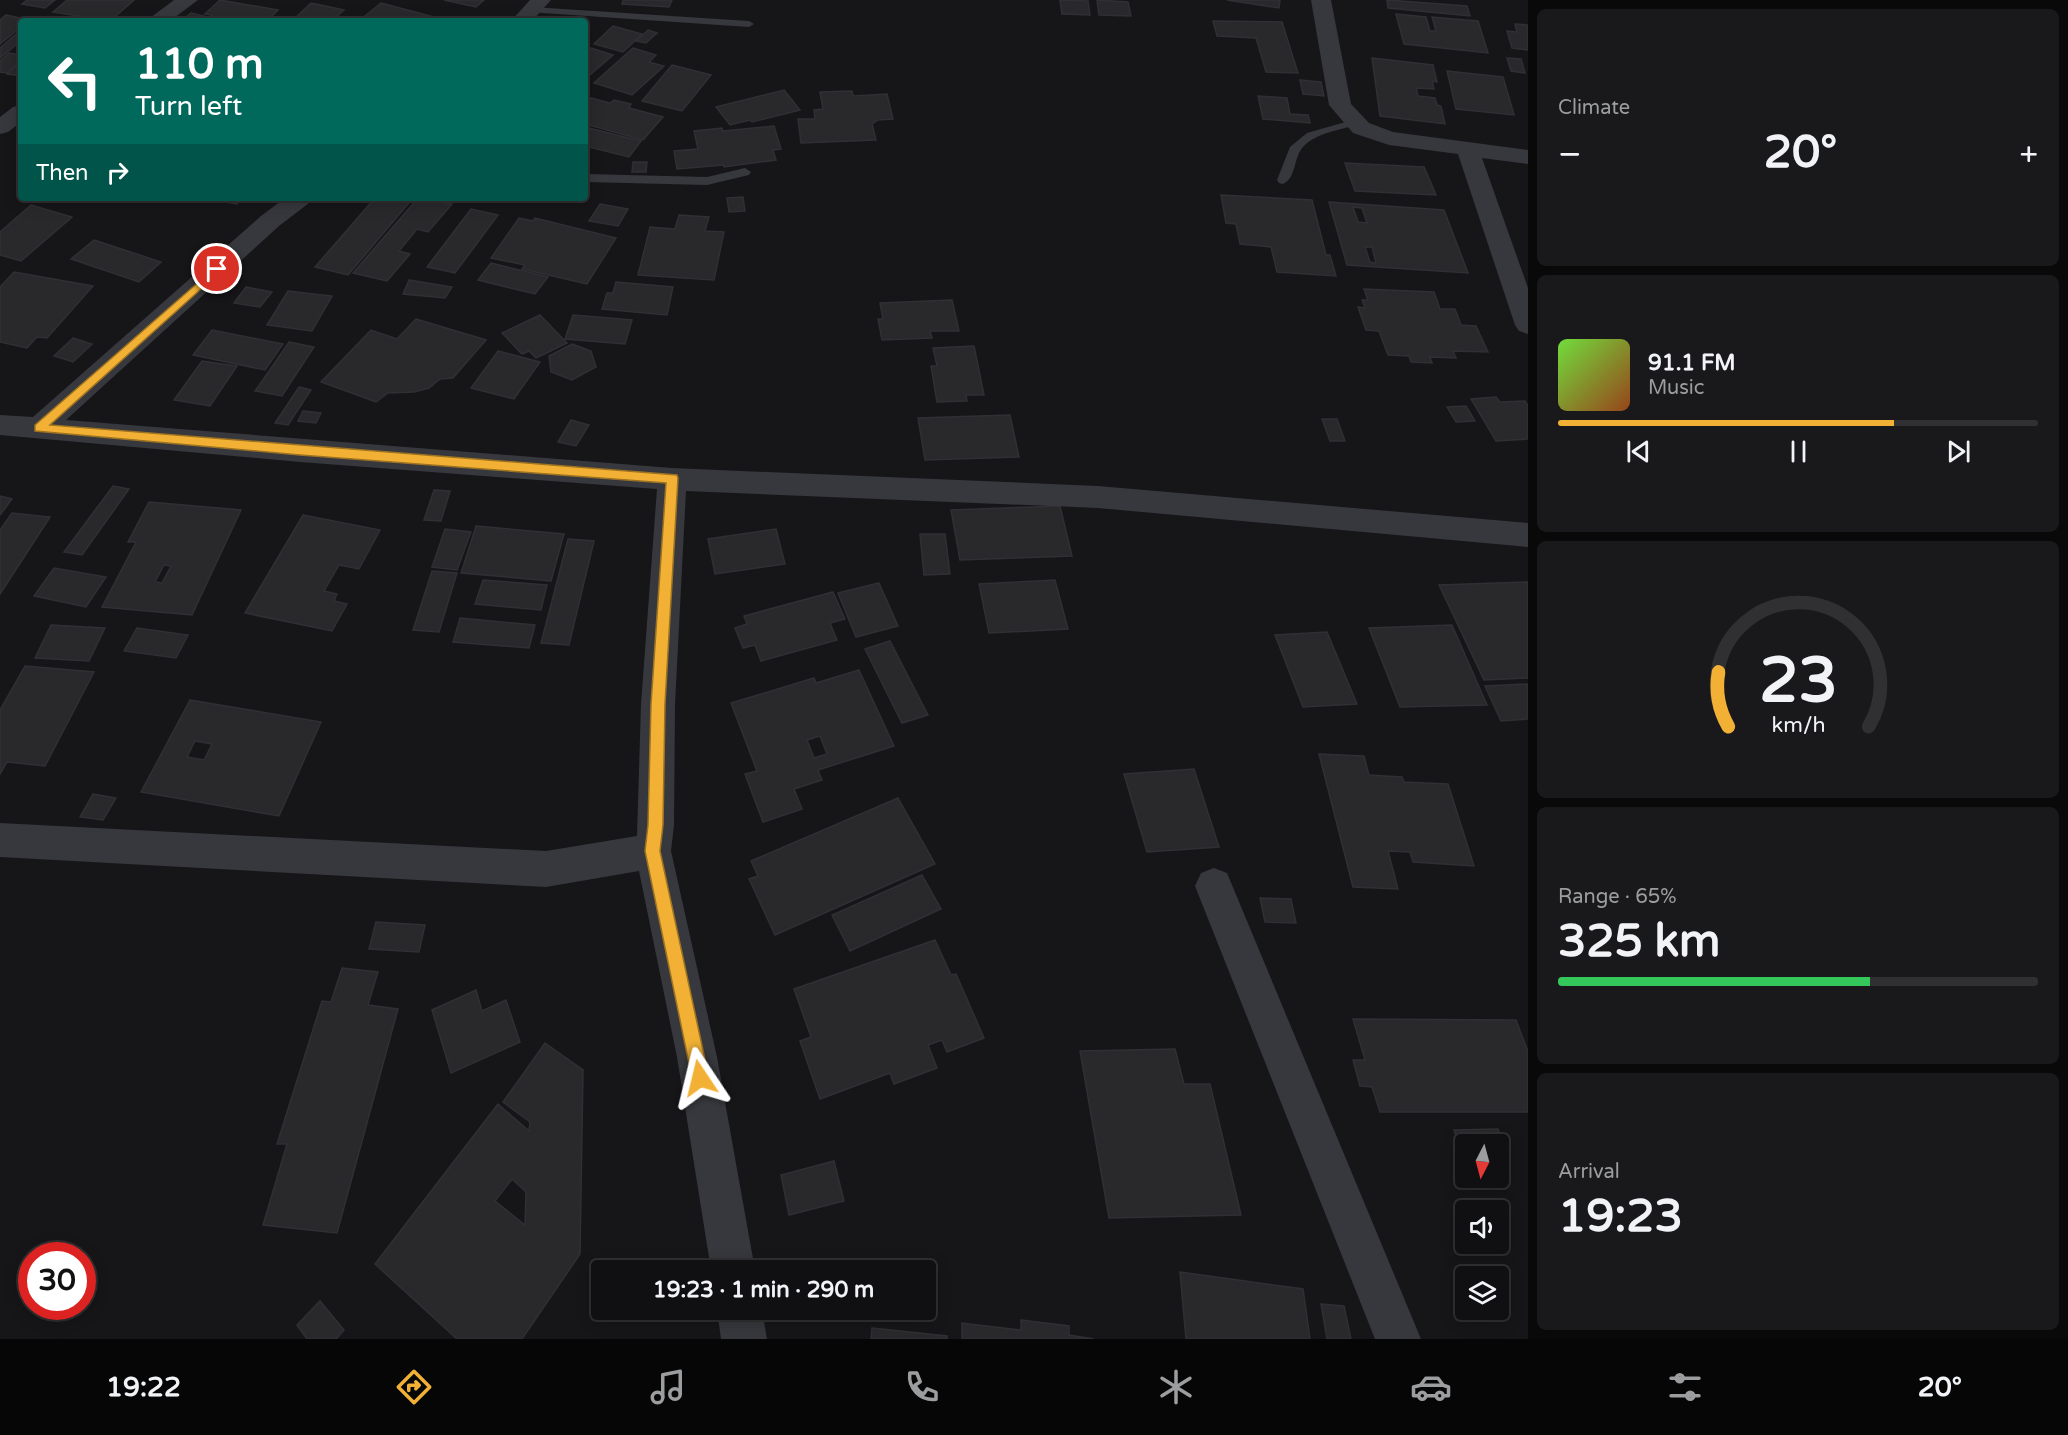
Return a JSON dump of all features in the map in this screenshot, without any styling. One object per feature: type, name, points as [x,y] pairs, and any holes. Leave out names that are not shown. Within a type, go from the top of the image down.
[{"type":"street","points":[[161,18],[188,0]]},
{"type":"street","points":[[1321,0],[1340,105],[1361,128],[1389,138],[1528,157]]},
{"type":"street","points":[[0,128],[18,114]]},
{"type":"street","points":[[1467,148],[1528,325]]},
{"type":"street","points":[[39,428],[270,221],[297,201]]},
{"type":"street","points":[[0,425],[300,451],[672,478],[1098,496],[1528,535]]},
{"type":"street","points":[[672,478],[658,704],[656,825],[653,851],[697,1057],[731,1260]]},
{"type":"street","points":[[0,840],[546,869],[653,851]]},
{"type":"street","points":[[1214,886],[1398,1339]]},
{"type":"street","points":[[741,1320],[744,1339]]},
{"type":"lane","points":[[531,10],[749,24]]},
{"type":"lane","points":[[1283,180],[1296,147],[1311,135],[1356,122]]},
{"type":"lane","points":[[588,178],[707,181],[745,172]]},
{"type":"building","points":[[27,0],[55,0],[45,8],[22,4]]},
{"type":"building","points":[[67,0],[134,0],[113,18],[91,18],[53,12]]},
{"type":"building","points":[[220,0],[278,10],[270,18],[209,18],[212,15],[205,14]]},
{"type":"building","points":[[444,0],[484,0],[476,7]]},
{"type":"building","points":[[623,0],[672,0],[669,7],[622,4]]},
{"type":"building","points":[[1060,0],[1088,1],[1090,15],[1062,14]]},
{"type":"building","points":[[1097,0],[1128,2],[1131,16],[1099,15]]},
{"type":"building","points":[[1227,0],[1280,0],[1279,8]]},
{"type":"building","points":[[1387,0],[1467,6],[1470,16],[1388,8]]},
{"type":"building","points":[[311,3],[344,10],[335,18],[295,18]]},
{"type":"building","points":[[381,3],[438,18],[363,18]]},
{"type":"building","points":[[191,13],[204,16],[201,18],[185,18]]},
{"type":"building","points":[[1396,14],[1426,17],[1430,31],[1436,31],[1432,17],[1478,21],[1488,53],[1404,44]]},
{"type":"building","points":[[6,15],[20,18],[18,18],[18,29],[0,44],[0,20]]},
{"type":"building","points":[[1213,21],[1282,22],[1298,73],[1266,72],[1256,38],[1217,36]]},
{"type":"building","points":[[1515,24],[1528,25],[1528,50],[1512,48],[1507,31],[1517,32]]},
{"type":"building","points":[[613,26],[642,34],[623,52],[594,44]]},
{"type":"building","points":[[648,30],[657,33],[646,43],[636,41]]},
{"type":"building","points":[[18,34],[18,43],[0,58],[0,48]]},
{"type":"building","points":[[633,48],[656,55],[649,62],[664,66],[632,95],[594,83]]},
{"type":"building","points":[[588,49],[613,55],[588,76]]},
{"type":"building","points":[[9,53],[18,54],[18,63],[7,73],[0,72],[0,61]]},
{"type":"building","points":[[1372,58],[1433,65],[1437,82],[1432,81],[1434,89],[1416,88],[1418,96],[1435,98],[1437,105],[1441,106],[1445,124],[1380,116]]},
{"type":"building","points":[[1507,58],[1521,59],[1525,73],[1511,71]]},
{"type":"building","points":[[18,64],[18,76],[7,74]]},
{"type":"building","points":[[672,65],[711,75],[682,111],[642,101]]},
{"type":"building","points":[[1447,71],[1503,77],[1514,115],[1456,109]]},
{"type":"building","points":[[1300,80],[1321,82],[1324,96],[1303,94]]},
{"type":"building","points":[[784,90],[800,110],[730,125],[716,107]]},
{"type":"building","points":[[852,91],[853,96],[887,94],[893,119],[878,120],[872,124],[876,140],[801,143],[798,119],[815,119],[814,110],[823,109],[820,92]]},
{"type":"building","points":[[1258,96],[1287,98],[1290,114],[1308,115],[1310,123],[1263,119]]},
{"type":"building","points":[[591,98],[610,103],[614,100],[631,104],[629,108],[663,117],[643,140],[588,125],[588,102]]},
{"type":"building","points":[[774,126],[781,149],[773,150],[776,160],[724,167],[724,165],[677,169],[674,151],[698,149],[694,131],[722,128],[723,131]]},
{"type":"building","points":[[588,128],[641,141],[629,157],[588,147]]},
{"type":"building","points":[[633,162],[647,162],[646,172],[632,172]]},
{"type":"building","points":[[1345,163],[1424,167],[1436,195],[1355,191]]},
{"type":"building","points":[[1221,195],[1312,200],[1326,255],[1330,255],[1336,276],[1277,272],[1271,247],[1240,244],[1236,224],[1226,223]]},
{"type":"building","points":[[743,197],[745,211],[729,212],[727,198]]},
{"type":"building","points":[[220,201],[240,201],[237,204]]},
{"type":"building","points":[[372,201],[410,201],[348,275],[315,267]]},
{"type":"building","points":[[415,201],[452,204],[428,232],[417,229],[399,251],[410,254],[387,281],[353,273]]},
{"type":"building","points":[[1329,202],[1444,210],[1468,273],[1347,265]],"holes":[[[1353,207],[1362,208],[1367,223],[1358,222]],[[1365,247],[1372,247],[1376,263],[1370,262]]]},
{"type":"building","points":[[600,204],[628,209],[618,226],[589,221]]},
{"type":"building","points":[[31,205],[72,217],[21,261],[0,255],[0,232]]},
{"type":"building","points":[[471,209],[498,215],[455,273],[427,267]]},
{"type":"building","points":[[679,215],[709,217],[705,231],[724,232],[714,280],[638,275],[650,227],[675,229]]},
{"type":"building","points":[[519,218],[533,221],[535,218],[616,238],[587,284],[522,269],[525,265],[491,258]]},
{"type":"building","points":[[94,240],[161,262],[139,282],[71,259]]},
{"type":"building","points":[[491,263],[548,277],[535,294],[478,280]]},
{"type":"building","points":[[14,272],[93,286],[47,338],[37,337],[27,348],[0,342],[0,287]]},
{"type":"building","points":[[409,280],[452,287],[445,298],[403,294]]},
{"type":"building","points":[[616,282],[673,287],[667,315],[602,309],[607,293],[613,293]]},
{"type":"building","points":[[246,287],[272,292],[260,307],[234,303]]},
{"type":"building","points":[[1364,289],[1434,292],[1440,309],[1455,309],[1461,325],[1476,326],[1488,352],[1453,351],[1456,358],[1430,357],[1432,363],[1411,362],[1409,356],[1388,355],[1379,331],[1366,330],[1358,307],[1365,308],[1362,300],[1368,300]]},
{"type":"building","points":[[288,291],[332,296],[312,331],[267,325]]},
{"type":"building","points":[[952,300],[959,331],[930,331],[932,338],[882,340],[878,319],[883,319],[880,303]]},
{"type":"building","points":[[540,315],[567,343],[536,358],[529,351],[522,354],[502,333]]},
{"type":"building","points":[[573,315],[632,320],[625,344],[565,339]]},
{"type":"building","points":[[416,319],[486,340],[453,378],[440,379],[429,388],[414,392],[388,393],[376,402],[321,382],[371,330],[397,339]]},
{"type":"building","points":[[212,330],[283,344],[265,370],[193,355]]},
{"type":"building","points":[[73,338],[92,344],[73,362],[54,356]]},
{"type":"building","points":[[289,342],[314,347],[282,396],[255,391]]},
{"type":"building","points":[[572,344],[591,351],[596,367],[572,380],[551,372],[549,356]]},
{"type":"building","points":[[974,346],[984,395],[966,395],[967,401],[937,402],[931,366],[937,366],[933,348]]},
{"type":"building","points":[[498,351],[540,362],[514,399],[471,388]]},
{"type":"building","points":[[202,361],[237,366],[210,406],[174,400]]},
{"type":"building","points":[[299,387],[311,390],[288,425],[275,423]]},
{"type":"building","points":[[1496,397],[1500,402],[1525,401],[1528,406],[1528,439],[1496,441],[1471,399]]},
{"type":"building","points":[[1466,406],[1475,421],[1456,422],[1447,407]]},
{"type":"building","points":[[303,411],[321,413],[316,423],[298,421]]},
{"type":"building","points":[[1010,415],[1019,457],[925,460],[918,418]]},
{"type":"building","points":[[1322,419],[1337,419],[1345,441],[1330,441]]},
{"type":"building","points":[[571,420],[589,425],[576,446],[558,442]]},
{"type":"building","points":[[113,486],[129,489],[82,555],[64,552]]},
{"type":"building","points":[[434,490],[450,491],[441,521],[424,520]]},
{"type":"building","points":[[0,496],[12,499],[0,515]]},
{"type":"building","points":[[149,502],[241,510],[192,615],[102,607],[136,542],[128,542]],"holes":[[[164,565],[171,566],[162,583],[155,582]]]},
{"type":"building","points":[[1060,506],[1072,556],[960,560],[951,510]]},
{"type":"building","points":[[12,513],[50,517],[0,594],[0,530]]},
{"type":"building","points":[[303,515],[380,530],[359,569],[339,565],[324,591],[337,594],[334,601],[347,604],[332,631],[245,613]]},
{"type":"building","points":[[476,526],[564,534],[551,581],[461,573]]},
{"type":"building","points":[[445,529],[471,532],[457,570],[432,567]]},
{"type":"building","points":[[776,529],[785,564],[715,574],[708,539]]},
{"type":"building","points":[[920,534],[945,534],[950,574],[924,575]]},
{"type":"building","points":[[568,539],[594,541],[569,645],[541,643]]},
{"type":"building","points":[[54,568],[106,577],[86,607],[34,596]]},
{"type":"building","points":[[432,571],[457,573],[439,632],[413,630]]},
{"type":"building","points":[[483,580],[547,585],[541,610],[475,604]]},
{"type":"building","points":[[1055,580],[1068,629],[989,633],[979,584]]},
{"type":"building","points":[[1528,582],[1528,678],[1484,680],[1439,585]]},
{"type":"building","points":[[879,583],[898,626],[856,637],[838,593]]},
{"type":"building","points":[[833,592],[845,619],[830,623],[837,640],[761,661],[755,645],[743,648],[735,628],[747,624],[744,616]]},
{"type":"building","points":[[460,618],[535,625],[529,648],[453,642]]},
{"type":"building","points":[[51,625],[105,628],[89,661],[35,658]]},
{"type":"building","points":[[1452,625],[1487,705],[1400,707],[1369,628]]},
{"type":"building","points":[[137,628],[188,635],[176,658],[124,651]]},
{"type":"building","points":[[1327,632],[1357,704],[1303,707],[1275,635]]},
{"type":"building","points":[[890,641],[928,715],[902,723],[865,649]]},
{"type":"building","points":[[25,666],[94,672],[45,766],[7,762],[0,774],[0,710]]},
{"type":"building","points":[[859,670],[894,746],[818,770],[822,780],[794,789],[802,809],[763,822],[745,774],[757,771],[731,703],[814,678],[816,683]],"holes":[[[820,736],[827,754],[814,758],[807,740]]]},
{"type":"building","points":[[1528,684],[1528,719],[1501,721],[1485,686]]},
{"type":"building","points":[[190,700],[321,722],[279,816],[141,792]],"holes":[[[195,741],[212,744],[204,760],[187,757]]]},
{"type":"building","points":[[1319,754],[1364,756],[1369,775],[1402,777],[1404,782],[1448,784],[1474,866],[1413,862],[1410,852],[1388,851],[1398,889],[1353,887]]},
{"type":"building","points":[[1194,769],[1219,847],[1147,852],[1124,774]]},
{"type":"building","points":[[93,794],[116,798],[103,820],[80,817]]},
{"type":"building","points":[[898,798],[935,864],[775,935],[749,879],[758,876],[751,861]]},
{"type":"building","points":[[922,875],[941,909],[850,951],[832,915]]},
{"type":"building","points":[[1260,898],[1291,899],[1296,923],[1265,922]]},
{"type":"building","points":[[376,922],[425,925],[419,952],[369,949]]},
{"type":"building","points":[[935,940],[951,975],[956,974],[984,1038],[947,1052],[942,1040],[928,1045],[937,1068],[894,1084],[890,1073],[820,1099],[800,1041],[811,1037],[794,989]]},
{"type":"building","points":[[342,968],[378,972],[368,1005],[398,1009],[337,1233],[263,1225],[287,1144],[277,1144],[322,1001],[331,1002]]},
{"type":"building","points":[[476,990],[482,1011],[506,1000],[520,1042],[451,1073],[432,1010]]},
{"type":"building","points":[[1353,1019],[1516,1020],[1528,1052],[1528,1112],[1380,1112],[1372,1087],[1360,1086],[1353,1060],[1365,1060]]},
{"type":"building","points":[[545,1043],[583,1070],[580,1254],[522,1339],[457,1339],[375,1264],[498,1104],[529,1131],[530,1122],[503,1102]],"holes":[[[512,1179],[526,1192],[525,1225],[495,1201]]]},
{"type":"building","points":[[1175,1049],[1184,1084],[1210,1084],[1241,1215],[1109,1218],[1080,1051]]},
{"type":"building","points":[[1498,1129],[1500,1134],[1455,1134],[1454,1130]]},
{"type":"building","points":[[834,1161],[844,1201],[789,1215],[781,1175]]},
{"type":"building","points":[[1180,1272],[1303,1289],[1310,1339],[1186,1339]]},
{"type":"building","points":[[320,1301],[344,1330],[336,1339],[307,1339],[297,1325]]},
{"type":"building","points":[[1321,1304],[1344,1306],[1351,1339],[1327,1339]]},
{"type":"building","points":[[1021,1320],[1069,1326],[1069,1335],[1094,1339],[962,1339],[962,1323],[1021,1330]]},
{"type":"building","points":[[872,1328],[947,1336],[947,1339],[871,1339]]},
{"type":"route","points":[[217,269],[39,428],[300,451],[672,478],[658,704],[656,825],[653,851],[700,1078]]}]
